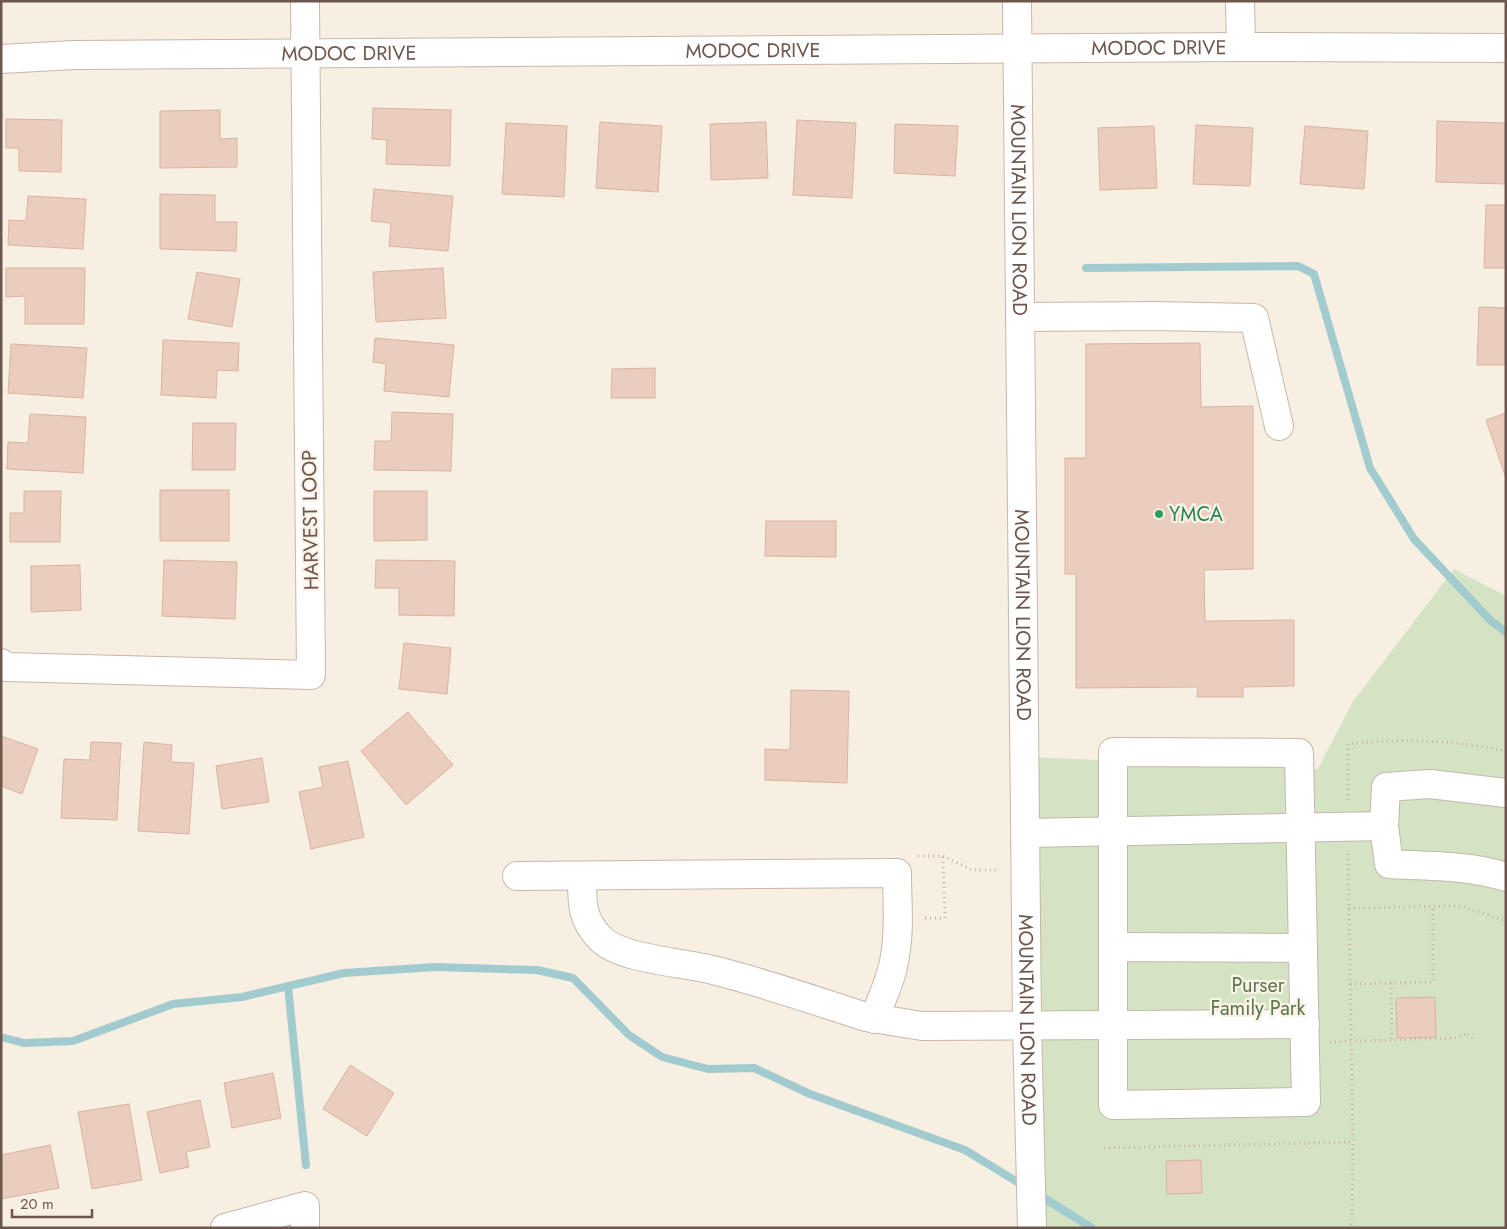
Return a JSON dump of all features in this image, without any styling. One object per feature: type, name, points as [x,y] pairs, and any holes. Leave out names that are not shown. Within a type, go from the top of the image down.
[{"type":"street","points":[[305,1],[305,53]]},
{"type":"street","name":"MOUNTAIN LION ROAD","points":[[1017,1],[1027,1026],[1032,1228]]},
{"type":"street","points":[[1240,1],[1241,46]]},
{"type":"street","name":"MODOC DRIVE","points":[[1,59],[74,55],[1241,46],[1506,48]]},
{"type":"street","name":"HARVEST LOOP","points":[[1,663],[6,667],[311,675],[305,53]]},
{"type":"street","points":[[1020,317],[1154,316],[1254,318],[1279,426]]},
{"type":"street","points":[[1113,752],[1299,753],[1301,828],[1306,1102],[1113,1105],[1113,752]]},
{"type":"street","points":[[1506,793],[1430,784],[1386,787],[1384,826],[1389,864],[1459,867],[1491,872],[1506,877]]},
{"type":"street","points":[[1026,833],[1384,826]]},
{"type":"street","points":[[517,876],[897,873],[897,941],[895,957],[890,978],[874,1019]]},
{"type":"street","points":[[582,876],[584,913],[590,927],[602,940],[618,950],[639,956],[713,970],[874,1019],[922,1026],[1113,1025],[1305,1033]]},
{"type":"street","points":[[1114,947],[1303,948]]},
{"type":"street","points":[[225,1228],[304,1206],[305,1228]]},
{"type":"path","points":[[1350,1228],[1352,1218],[1353,1142],[1348,744],[1383,740],[1436,741],[1506,751]]},
{"type":"path","points":[[897,873],[897,857],[943,856],[972,870],[1026,871]]},
{"type":"path","points":[[897,919],[945,918],[943,856]]},
{"type":"path","points":[[1350,984],[1433,982],[1433,906]]},
{"type":"path","points":[[1349,908],[1461,906],[1506,921]]},
{"type":"path","points":[[1391,983],[1392,1040]]},
{"type":"path","points":[[1305,1033],[1351,1042],[1458,1038],[1467,1033],[1474,1040]]},
{"type":"path","points":[[1104,1148],[1353,1142]]},
{"type":"green space","name":"Purser Family Park","points":[[1454,569],[1506,596],[1506,1228],[1029,1228],[1025,757],[1318,769],[1352,703]]},
{"type":"building","points":[[373,108],[451,110],[450,166],[386,164],[387,140],[372,139]]},
{"type":"building","points":[[220,110],[220,139],[237,138],[237,167],[160,168],[160,111]]},
{"type":"building","points":[[6,119],[62,120],[61,172],[19,171],[19,148],[6,148]]},
{"type":"building","points":[[797,120],[856,123],[852,198],[793,195]]},
{"type":"building","points":[[1437,121],[1506,123],[1506,184],[1436,182]]},
{"type":"building","points":[[600,122],[662,126],[658,192],[596,188]]},
{"type":"building","points":[[766,122],[768,178],[711,180],[710,124]]},
{"type":"building","points":[[506,123],[567,126],[564,197],[502,194]]},
{"type":"building","points":[[895,124],[958,126],[955,176],[894,173]]},
{"type":"building","points":[[1196,125],[1253,128],[1250,186],[1193,184]]},
{"type":"building","points":[[1154,126],[1157,188],[1100,190],[1098,128]]},
{"type":"building","points":[[1305,126],[1368,131],[1364,189],[1300,184]]},
{"type":"building","points":[[374,189],[453,196],[448,251],[389,246],[391,223],[371,221]]},
{"type":"building","points":[[160,194],[215,195],[215,222],[237,222],[236,251],[160,249]]},
{"type":"building","points":[[28,196],[86,199],[83,249],[8,245],[9,220],[26,221]]},
{"type":"building","points":[[1486,205],[1506,205],[1506,268],[1484,268]]},
{"type":"building","points":[[6,268],[85,268],[84,324],[25,324],[25,296],[6,297]]},
{"type":"building","points":[[443,268],[446,318],[376,322],[373,272]]},
{"type":"building","points":[[197,272],[240,279],[232,327],[188,319]]},
{"type":"building","points":[[1479,307],[1506,308],[1506,365],[1477,365]]},
{"type":"building","points":[[375,338],[454,345],[449,397],[384,391],[386,364],[373,362]]},
{"type":"building","points":[[163,340],[239,343],[238,371],[217,370],[216,398],[161,395]]},
{"type":"building","name":"YMCA","points":[[1200,343],[1201,407],[1253,406],[1253,569],[1204,570],[1205,621],[1294,620],[1294,686],[1243,687],[1243,697],[1197,697],[1198,687],[1076,688],[1076,574],[1065,574],[1065,458],[1086,458],[1086,344]]},
{"type":"building","points":[[11,344],[87,348],[83,398],[8,393]]},
{"type":"building","points":[[655,368],[655,398],[611,398],[612,369]]},
{"type":"building","points":[[392,412],[453,414],[451,471],[374,470],[375,441],[391,441]]},
{"type":"building","points":[[1506,413],[1506,478],[1486,420]]},
{"type":"building","points":[[30,414],[86,417],[83,473],[7,469],[8,442],[28,443]]},
{"type":"building","points":[[193,423],[236,423],[235,470],[192,470]]},
{"type":"building","points":[[160,490],[229,490],[229,541],[160,541]]},
{"type":"building","points":[[24,491],[61,491],[60,542],[10,542],[10,513],[24,513]]},
{"type":"building","points":[[374,491],[427,491],[427,540],[374,541]]},
{"type":"building","points":[[766,521],[836,521],[836,557],[765,556]]},
{"type":"building","points":[[164,560],[237,562],[235,619],[162,616]]},
{"type":"building","points":[[376,560],[455,561],[454,616],[399,615],[399,588],[375,588]]},
{"type":"building","points":[[80,565],[81,610],[31,612],[31,566]]},
{"type":"building","points":[[404,643],[451,648],[447,694],[399,689]]},
{"type":"building","points":[[791,690],[849,691],[847,783],[765,780],[765,749],[790,750]]},
{"type":"building","points":[[408,712],[453,765],[406,805],[361,751]]},
{"type":"building","points":[[1,736],[38,749],[22,794],[1,786]]},
{"type":"building","points":[[91,742],[121,743],[117,820],[61,818],[64,759],[90,760]]},
{"type":"building","points":[[144,742],[172,745],[171,762],[194,763],[189,834],[138,831]]},
{"type":"building","points":[[262,758],[269,802],[222,809],[216,766]]},
{"type":"building","points":[[348,761],[364,837],[311,849],[299,792],[323,787],[319,767]]},
{"type":"building","points":[[1435,997],[1436,1037],[1397,1038],[1396,998]]},
{"type":"building","points":[[350,1065],[394,1093],[367,1136],[323,1109]]},
{"type":"building","points":[[273,1073],[281,1118],[232,1128],[224,1083]]},
{"type":"building","points":[[200,1100],[210,1147],[186,1152],[189,1167],[160,1173],[147,1112]]},
{"type":"building","points":[[129,1104],[142,1180],[92,1189],[78,1112]]},
{"type":"building","points":[[50,1145],[59,1188],[1,1199],[1,1155]]},
{"type":"building","points":[[1201,1160],[1202,1193],[1167,1194],[1166,1161]]},
{"type":"waterway","points":[[1086,268],[1298,266],[1314,274],[1370,468],[1414,539],[1491,621],[1506,632]]},
{"type":"waterway","points":[[1,1037],[24,1043],[73,1041],[173,1004],[242,997],[344,973],[435,967],[537,970],[573,978],[629,1035],[662,1057],[708,1069],[754,1068],[810,1094],[965,1150],[1024,1186]]},
{"type":"waterway","points":[[288,986],[306,1165]]},
{"type":"waterway","points":[[1036,1193],[1092,1228]]},
{"type":"place","name":"YMCA","points":[[1159,514]]}]
